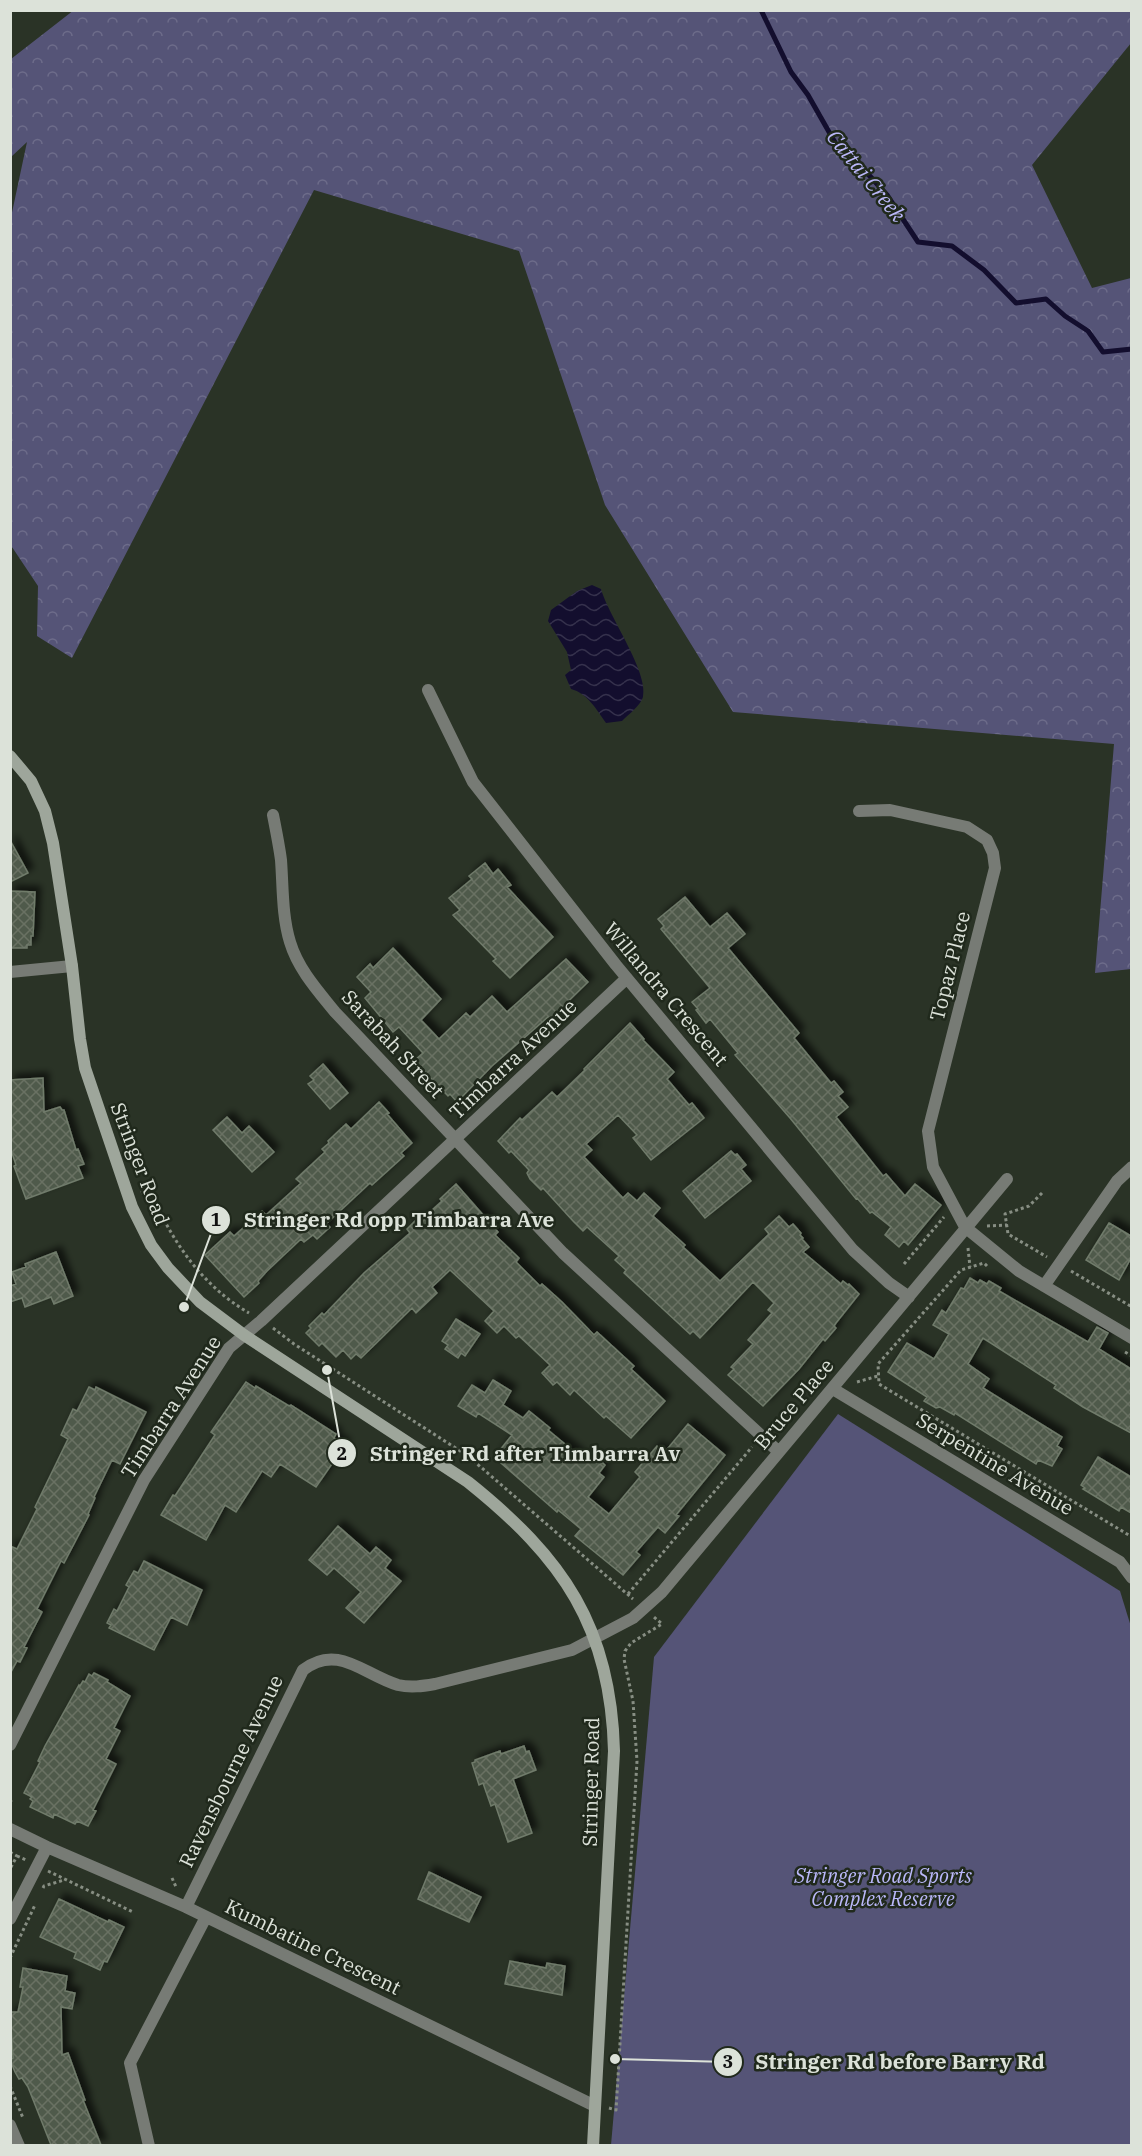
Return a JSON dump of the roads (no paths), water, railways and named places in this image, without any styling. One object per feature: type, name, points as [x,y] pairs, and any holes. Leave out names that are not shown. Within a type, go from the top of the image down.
[{"type":"street","name":"Willandra Crescent","points":[[428,690],[473,782],[627,978],[853,1250],[889,1283],[909,1297]]},
{"type":"street","name":"Stringer Road","points":[[10,756],[31,781],[45,811],[53,843],[85,1068],[128,1198],[141,1228],[168,1268],[200,1302],[244,1335],[468,1482],[494,1503],[550,1560],[580,1606],[596,1639],[610,1694],[614,1721],[614,1751],[592,2145]]},
{"type":"street","name":"Topaz Place","points":[[859,811],[890,810],[967,827],[987,840],[993,853],[995,868],[928,1131],[933,1167],[965,1227]]},
{"type":"street","name":"Sarabah Street","points":[[273,814],[281,860],[286,922],[291,944],[301,967],[335,1012],[563,1253],[779,1452]]},
{"type":"street","points":[[10,972],[72,966]]},
{"type":"street","name":"Timbarra Avenue","points":[[10,1745],[144,1480],[229,1348],[261,1321],[627,978]]},
{"type":"street","points":[[1044,1286],[1117,1181],[1131,1167]]},
{"type":"street","name":"Bruce Place","points":[[596,1639],[621,1626],[645,1609],[662,1592],[1007,1179]]},
{"type":"street","points":[[965,1227],[1019,1271],[1131,1338]]},
{"type":"street","name":"Serpentine Avenue","points":[[833,1389],[1120,1562],[1131,1578]]},
{"type":"street","name":"Ravensbourne Avenue","points":[[186,1907],[297,1681],[303,1670],[312,1663],[325,1658],[339,1659],[397,1684],[414,1687],[435,1684],[572,1650],[596,1639]]},
{"type":"street","name":"Kumbatine Crescent","points":[[10,1829],[186,1907],[595,2106]]},
{"type":"street","points":[[10,1919],[47,1847]]},
{"type":"street","points":[[150,2145],[130,2063],[206,1917]]},
{"type":"street","points":[[10,2126],[19,2145]]},
{"type":"water","points":[[592,585],[601,589],[634,659],[643,686],[642,700],[622,721],[606,723],[587,698],[571,689],[565,675],[571,670],[567,652],[548,621],[551,610],[577,591]]},
{"type":"waterway","name":"Cattai Creek","points":[[761,10],[791,72],[808,95],[837,146],[852,164],[868,174],[887,195],[918,242],[952,246],[984,270],[1016,303],[1046,299],[1065,316],[1088,331],[1103,352],[1132,349]]},
{"type":"place","name":"Stringer Rd opp Timbarra Ave","points":[[184,1307]]},
{"type":"place","name":"Stringer Rd after Timbarra Av","points":[[327,1370]]},
{"type":"place","name":"Stringer Rd before Barry Rd","points":[[615,2059]]},
{"type":"park label","name":"Stringer Road Sports Complex Reserve","points":[[883,1888]]}]
